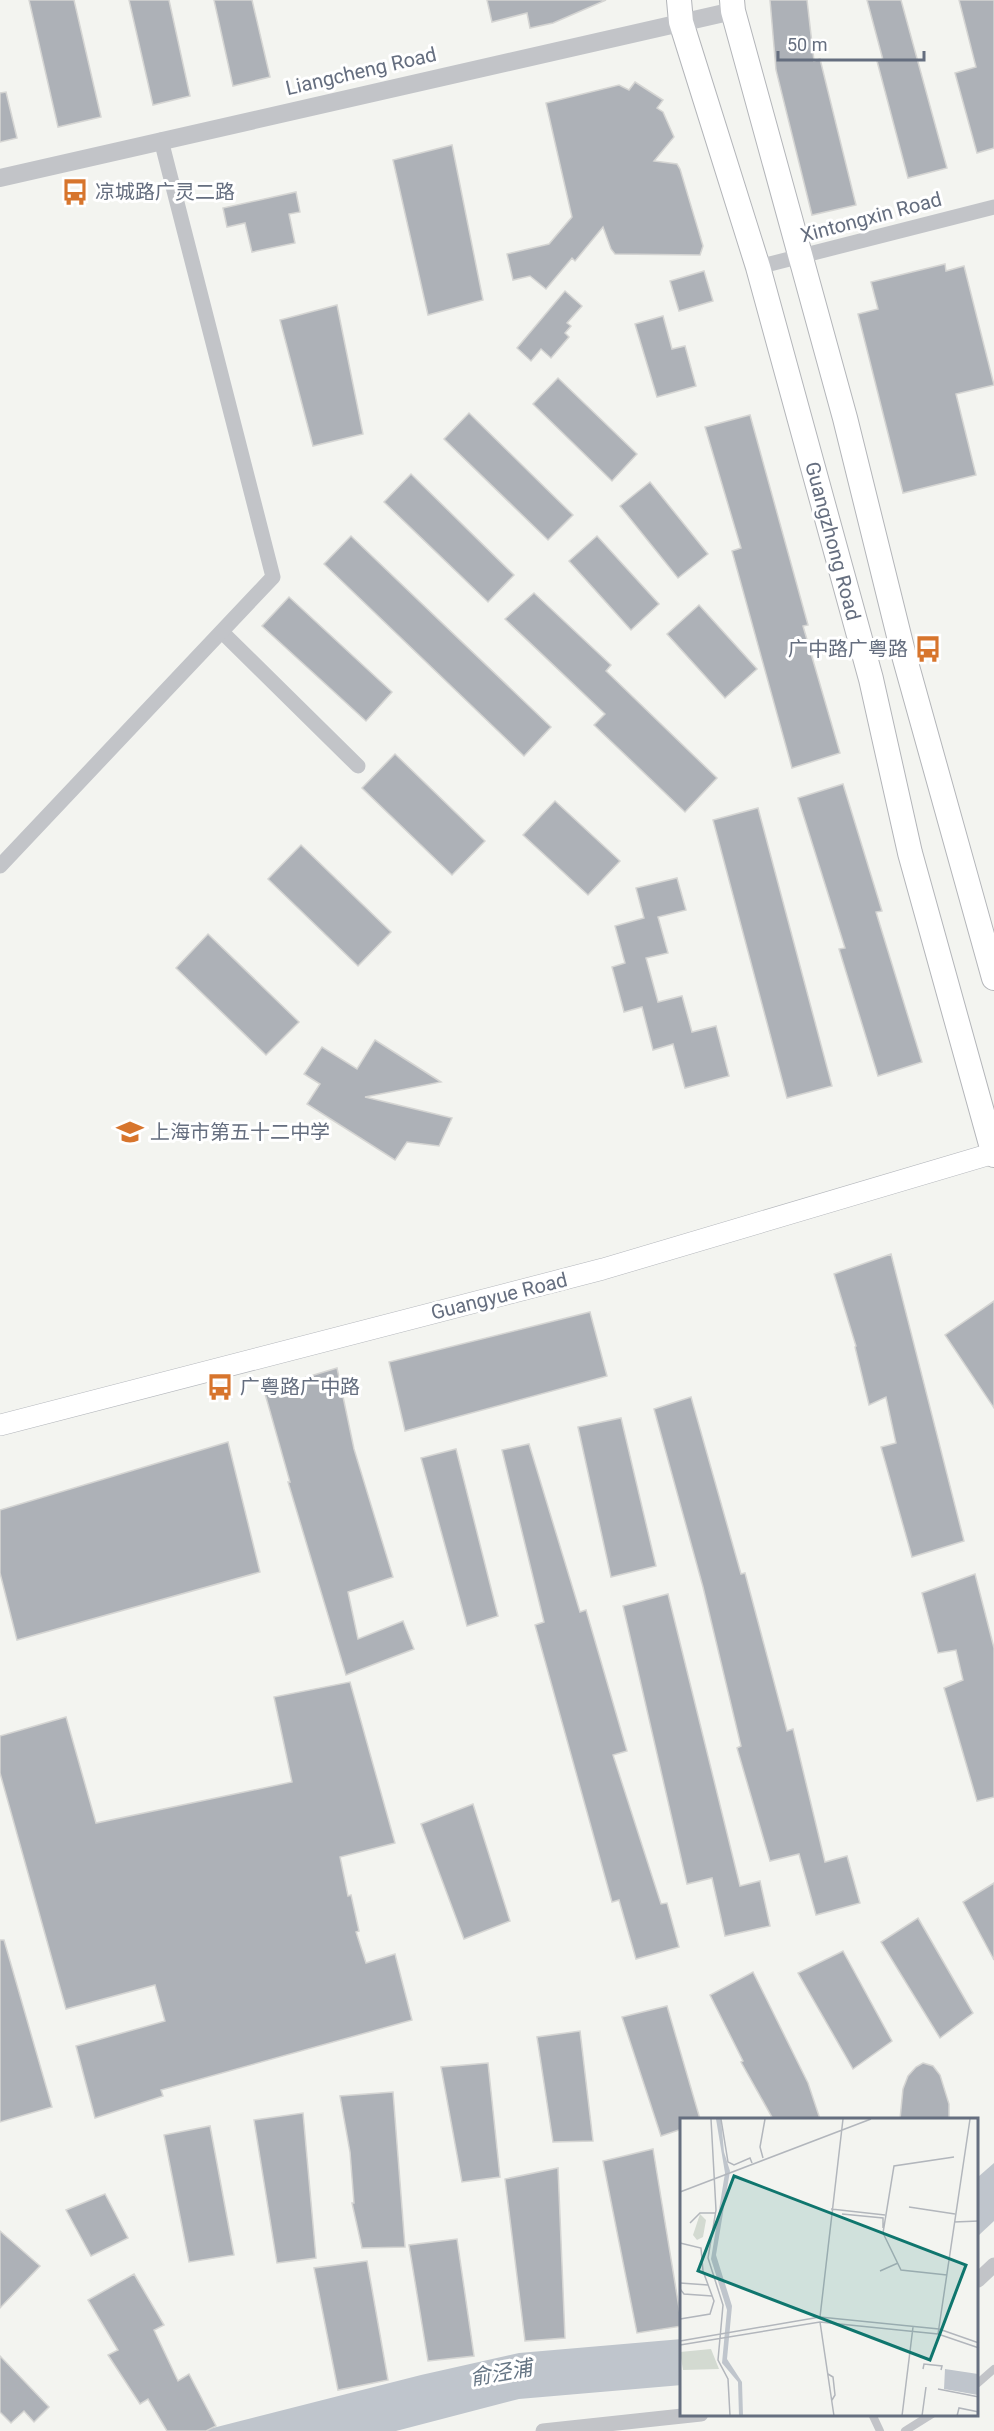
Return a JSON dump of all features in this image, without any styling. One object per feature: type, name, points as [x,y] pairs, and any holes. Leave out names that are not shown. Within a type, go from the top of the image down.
[{"type":"main road","name":"Guangzhong Road","points":[[732,5],[845,418],[903,652],[994,978]]},
{"type":"main road","name":"Guangzhong Road","points":[[680,11],[758,267],[871,679],[910,853],[994,1154]]},
{"type":"main road","name":"Guangyue Road","points":[[0,1425],[603,1269],[994,1154]]},
{"type":"street","name":"Liangcheng Road","points":[[0,178],[680,11],[732,5]]},
{"type":"street","points":[[0,866],[223,633],[273,577],[161,140]]},
{"type":"street","name":"Xintongxin Road","points":[[758,267],[994,207]]},
{"type":"street","points":[[223,633],[358,766]]},
{"type":"street","points":[[979,2279],[994,2265]]},
{"type":"street","points":[[543,2431],[690,2416]]},
{"type":"lane","points":[[979,2382],[994,2369]]},
{"type":"lane","points":[[872,2416],[880,2431]]},
{"type":"lane","points":[[905,2431],[930,2416]]},
{"type":"water","points":[[994,2163],[994,2221],[979,2235],[979,2176]]},
{"type":"water","name":"俞泾浦","points":[[680,2339],[680,2385],[519,2399],[396,2431],[201,2431],[421,2375],[519,2353]]},
{"type":"building","points":[[29,0],[74,0],[101,117],[58,127]]},
{"type":"building","points":[[129,0],[169,0],[190,96],[153,105]]},
{"type":"building","points":[[214,0],[252,0],[270,77],[233,86]]},
{"type":"building","points":[[487,0],[606,0],[553,23],[530,28],[527,13],[492,22]]},
{"type":"building","points":[[770,0],[807,0],[814,61],[820,59],[856,205],[812,215],[776,70]]},
{"type":"building","points":[[867,0],[901,0],[947,168],[908,178],[877,61],[883,60]]},
{"type":"building","points":[[959,0],[994,0],[994,148],[977,153],[955,73],[976,67]]},
{"type":"building","points":[[635,82],[663,100],[657,108],[663,112],[674,137],[654,161],[677,164],[680,169],[703,246],[700,255],[615,254],[603,227],[575,261],[572,258],[546,289],[530,276],[513,280],[507,254],[549,244],[572,217],[546,103],[619,85],[629,90]]},
{"type":"building","points":[[6,92],[17,138],[0,142],[0,93]]},
{"type":"building","points":[[452,145],[483,300],[428,315],[393,160]]},
{"type":"building","points":[[296,192],[300,212],[289,214],[295,243],[252,252],[245,223],[227,227],[223,208]]},
{"type":"building","points":[[945,264],[946,271],[964,266],[994,385],[956,394],[976,475],[903,493],[858,314],[878,309],[871,282]]},
{"type":"building","points":[[704,271],[713,301],[679,311],[670,281]]},
{"type":"building","points":[[565,291],[582,306],[567,323],[571,326],[565,333],[569,337],[551,358],[541,349],[531,361],[517,348]]},
{"type":"building","points":[[337,305],[363,434],[313,446],[280,320]]},
{"type":"building","points":[[663,316],[672,349],[685,346],[696,386],[657,397],[635,324]]},
{"type":"building","points":[[558,378],[637,454],[612,481],[533,404]]},
{"type":"building","points":[[469,413],[573,515],[548,540],[444,439]]},
{"type":"building","points":[[750,415],[808,625],[803,626],[840,753],[792,768],[732,551],[741,548],[705,427]]},
{"type":"building","points":[[411,474],[514,575],[488,602],[384,502]]},
{"type":"building","points":[[650,482],[708,554],[678,578],[620,506]]},
{"type":"building","points":[[351,536],[551,727],[524,756],[324,564]]},
{"type":"building","points":[[597,536],[659,604],[631,630],[569,561]]},
{"type":"building","points":[[534,593],[611,665],[606,671],[717,778],[685,812],[594,725],[605,714],[505,619]]},
{"type":"building","points":[[289,597],[392,692],[366,721],[262,626]]},
{"type":"building","points":[[699,605],[757,669],[725,698],[667,634]]},
{"type":"building","points":[[395,754],[485,841],[452,875],[362,788]]},
{"type":"building","points":[[843,784],[882,911],[876,912],[922,1062],[878,1076],[839,949],[845,948],[798,798]]},
{"type":"building","points":[[555,801],[620,861],[588,895],[523,835]]},
{"type":"building","points":[[758,808],[832,1086],[787,1098],[713,820]]},
{"type":"building","points":[[301,845],[391,932],[358,966],[268,879]]},
{"type":"building","points":[[677,878],[686,910],[658,917],[668,953],[646,958],[658,1002],[682,996],[692,1032],[716,1026],[729,1076],[685,1088],[673,1044],[653,1050],[642,1007],[624,1012],[612,967],[625,963],[615,926],[644,918],[636,888]]},
{"type":"building","points":[[208,934],[299,1022],[266,1055],[176,968]]},
{"type":"building","points":[[375,1040],[441,1082],[365,1097],[452,1118],[439,1146],[407,1142],[395,1160],[307,1104],[320,1084],[304,1074],[322,1047],[357,1069]]},
{"type":"building","points":[[891,1254],[964,1541],[912,1557],[881,1447],[896,1443],[886,1397],[869,1405],[856,1346],[834,1274]]},
{"type":"building","points":[[994,1301],[994,1408],[945,1335]]},
{"type":"building","points":[[590,1312],[607,1376],[405,1431],[389,1362]]},
{"type":"building","points":[[337,1368],[354,1449],[393,1577],[348,1592],[358,1639],[403,1621],[414,1649],[346,1675],[288,1482],[290,1482],[264,1390]]},
{"type":"building","points":[[691,1397],[741,1574],[745,1573],[787,1731],[793,1729],[825,1862],[847,1856],[860,1903],[816,1915],[799,1854],[770,1861],[737,1748],[741,1746],[703,1587],[654,1409]]},
{"type":"building","points":[[621,1418],[656,1566],[611,1577],[578,1427]]},
{"type":"building","points":[[228,1442],[260,1572],[17,1640],[0,1573],[0,1510]]},
{"type":"building","points":[[529,1444],[580,1612],[586,1610],[627,1751],[613,1755],[661,1904],[667,1903],[679,1947],[636,1959],[619,1900],[612,1902],[535,1625],[544,1622],[502,1450]]},
{"type":"building","points":[[456,1449],[498,1616],[467,1626],[421,1458]]},
{"type":"building","points":[[975,1574],[994,1648],[994,1797],[977,1801],[944,1688],[963,1680],[956,1650],[938,1653],[922,1593]]},
{"type":"building","points":[[668,1594],[740,1886],[760,1881],[770,1926],[725,1936],[712,1878],[687,1884],[623,1606]]},
{"type":"building","points":[[350,1682],[395,1843],[340,1857],[348,1896],[351,1895],[359,1931],[356,1932],[366,1963],[395,1954],[412,2020],[161,2090],[163,2096],[95,2118],[76,2046],[165,2021],[155,1985],[66,2009],[0,1773],[0,1736],[66,1717],[96,1823],[292,1782],[274,1697]]},
{"type":"building","points":[[473,1804],[510,1921],[464,1939],[421,1824]]},
{"type":"building","points":[[994,1883],[994,1960],[963,1902]]},
{"type":"building","points":[[918,1918],[973,2013],[940,2038],[881,1942]]},
{"type":"building","points":[[0,1940],[4,1940],[52,2107],[0,2122]]},
{"type":"building","points":[[843,1951],[892,2041],[853,2069],[798,1973]]},
{"type":"building","points":[[753,1972],[808,2083],[820,2118],[772,2118],[741,2062],[743,2061],[710,1995]]},
{"type":"building","points":[[667,2006],[700,2118],[680,2118],[680,2130],[661,2136],[622,2017]]},
{"type":"building","points":[[580,2031],[593,2141],[553,2142],[537,2037]]},
{"type":"building","points":[[488,2063],[500,2177],[462,2182],[441,2067]]},
{"type":"building","points":[[923,2063],[933,2066],[940,2075],[949,2104],[949,2118],[900,2118],[903,2089],[908,2076]]},
{"type":"building","points":[[393,2092],[405,2247],[362,2248],[352,2203],[354,2203],[350,2152],[340,2096]]},
{"type":"building","points":[[303,2113],[316,2258],[277,2263],[254,2120]]},
{"type":"building","points":[[210,2126],[234,2255],[189,2262],[164,2135]]},
{"type":"building","points":[[653,2149],[680,2314],[680,2326],[637,2333],[603,2161]]},
{"type":"building","points":[[558,2168],[565,2338],[525,2341],[505,2179]]},
{"type":"building","points":[[105,2194],[128,2238],[91,2256],[66,2210]]},
{"type":"building","points":[[0,2231],[40,2266],[0,2308]]},
{"type":"building","points":[[457,2239],[474,2356],[428,2361],[409,2245]]},
{"type":"building","points":[[367,2261],[388,2380],[338,2390],[314,2268]]},
{"type":"building","points":[[134,2274],[164,2325],[154,2330],[178,2381],[189,2374],[216,2426],[206,2431],[167,2431],[148,2399],[140,2404],[108,2355],[118,2350],[88,2300]]},
{"type":"building","points":[[0,2356],[49,2407],[34,2422],[24,2411],[11,2423],[0,2412]]},
{"type":"place","name":"凉城路广灵二路","points":[[75,192]]},
{"type":"place","name":"广中路广粤路","points":[[928,649]]},
{"type":"place","name":"上海市第五十二中学","points":[[130,1132]]},
{"type":"place","name":"广粤路广中路","points":[[220,1387]]}]
